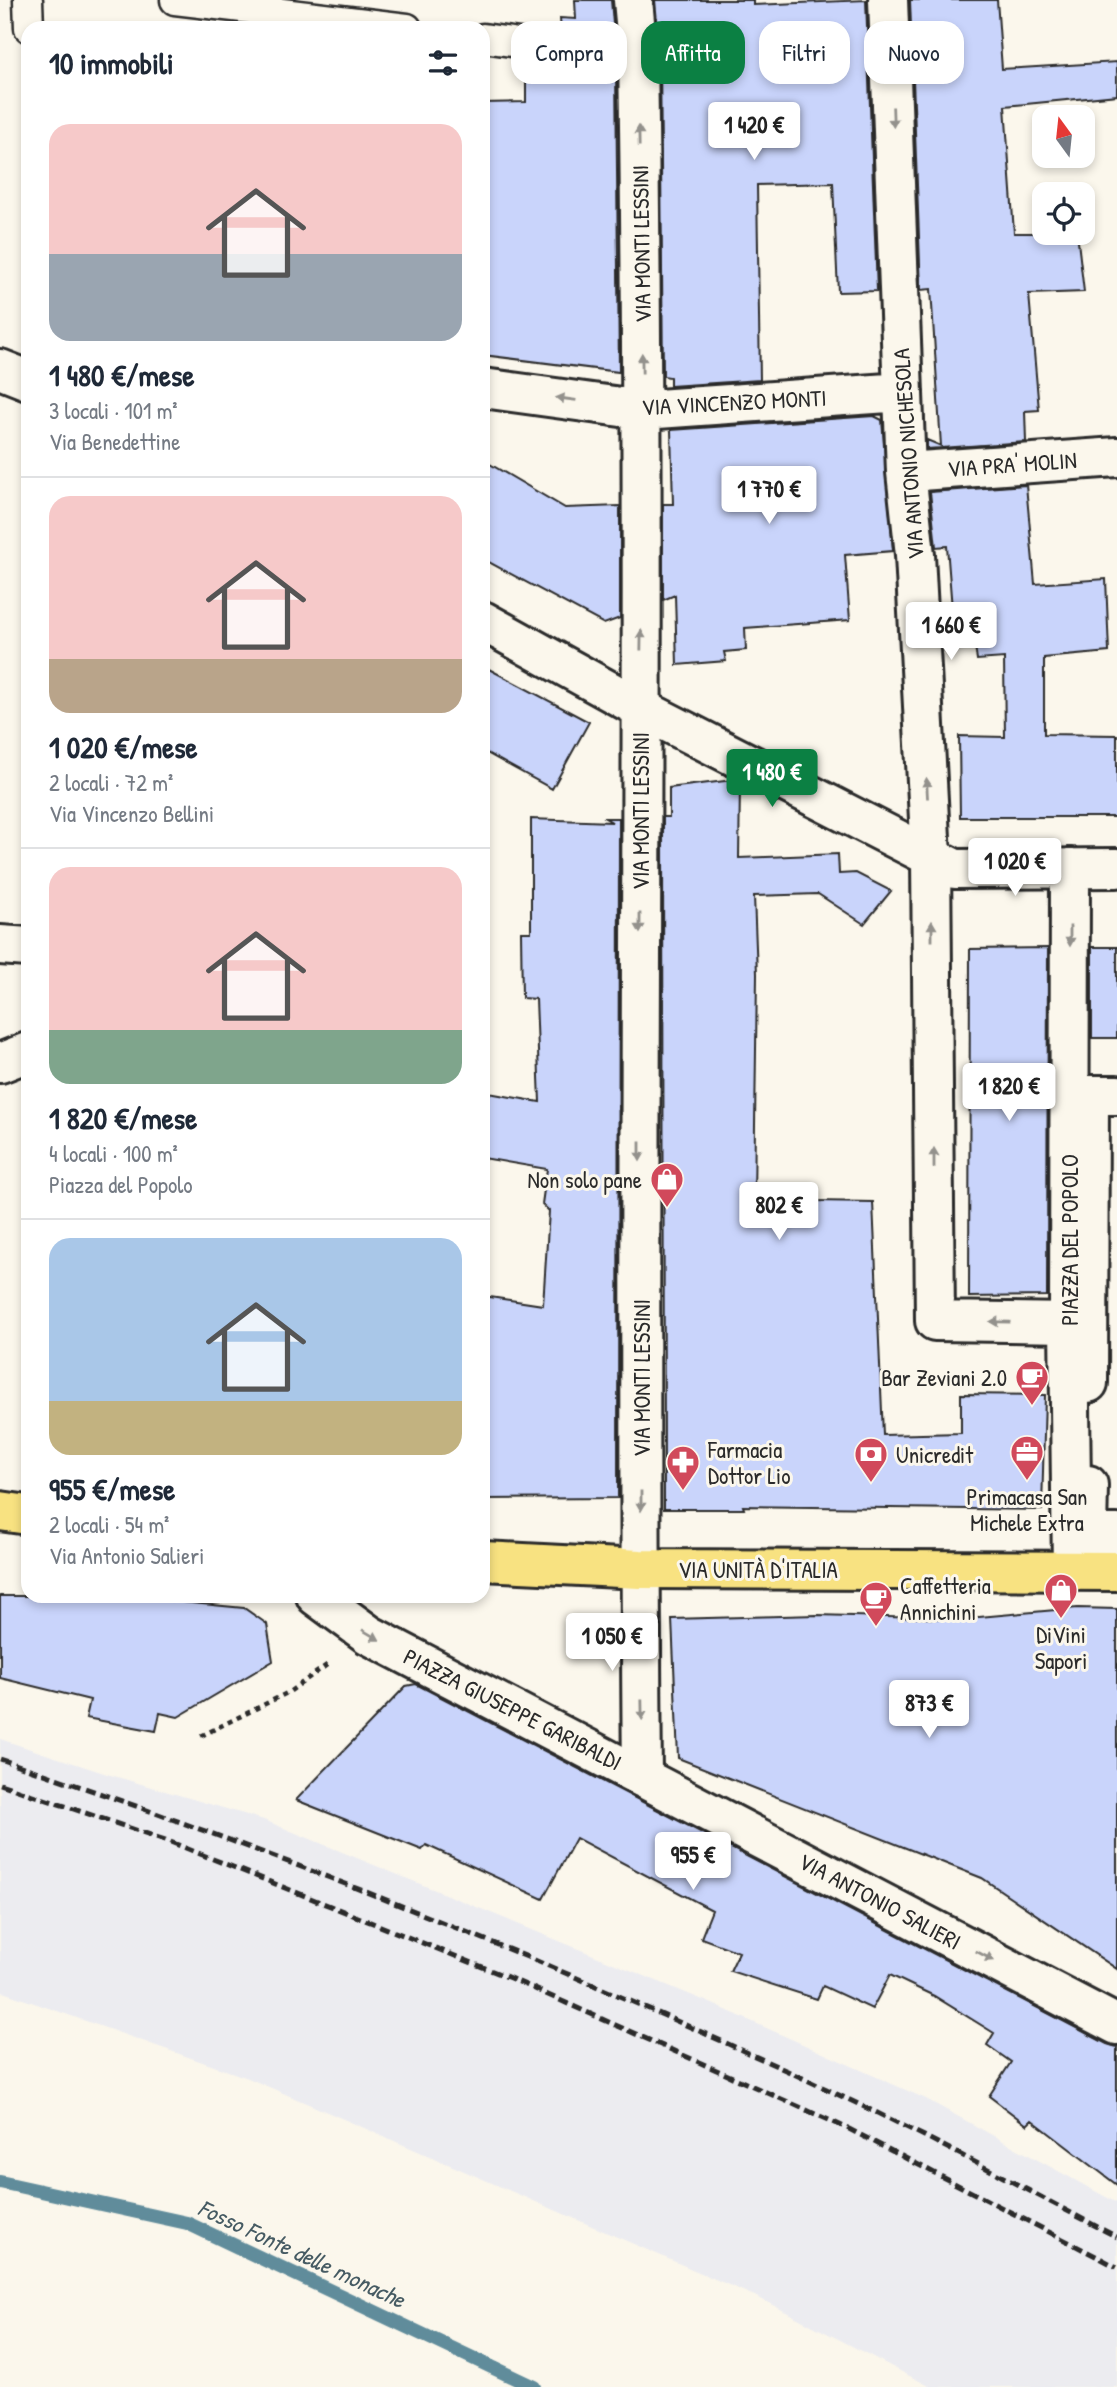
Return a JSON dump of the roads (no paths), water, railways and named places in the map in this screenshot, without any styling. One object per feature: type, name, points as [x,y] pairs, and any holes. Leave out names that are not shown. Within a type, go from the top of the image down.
[{"type":"main road","points":[[0,1511],[21,1514]]},
{"type":"main road","name":"VIA UNITÀ D'ITALIA","points":[[490,1561],[640,1569],[1117,1571]]},
{"type":"street","name":"VIA MONTI LESSINI","points":[[633,0],[638,54],[643,410],[640,708],[640,1569]]},
{"type":"street","name":"VIA ANTONIO NICHESOLA","points":[[888,0],[906,472],[915,555],[931,857],[935,1321],[1069,1323]]},
{"type":"street","points":[[0,359],[21,358]]},
{"type":"street","points":[[0,369],[21,377]]},
{"type":"street","name":"VIA VINCENZO MONTI","points":[[490,388],[643,410],[903,392]]},
{"type":"street","name":"VIA PRA' MOLIN","points":[[906,472],[1117,457]]},
{"type":"street","points":[[490,625],[640,708],[955,869],[1117,868]]},
{"type":"street","name":"PIAZZA DEL POPOLO","points":[[1070,868],[1069,1323],[1073,1570]]},
{"type":"street","points":[[0,945],[21,946]]},
{"type":"street","points":[[0,1063],[21,1055]]},
{"type":"street","name":"PIAZZA DEL POPOLO","points":[[1117,1095],[1089,1095],[1087,1534],[1117,1534]]},
{"type":"street","name":"PIAZZA GIUSEPPE GARIBALDI","points":[[326,1603],[369,1635],[642,1777],[640,1569]]},
{"type":"street","name":"VIA ANTONIO SALIERI","points":[[642,1777],[1117,2025]]},
{"type":"lane","points":[[28,0],[29,21]]},
{"type":"lane","points":[[176,0],[349,21]]},
{"type":"lane","points":[[490,39],[569,50],[638,54]]},
{"type":"waterway","name":"Fosso Fonte delle monache","points":[[0,2182],[187,2223],[534,2387]]},
{"type":"railway","points":[[0,1759],[222,1837],[332,1879],[659,2013],[873,2111],[1117,2237]]},
{"type":"railway","points":[[0,1784],[168,1841],[510,1978],[849,2129],[1117,2267]]},
{"type":"place","name":"Non solo pane","points":[[667,1209]]},
{"type":"place","name":"Bar Zeviani 2.0","points":[[1032,1407]]},
{"type":"place","name":"Primacasa San Michele Extra","points":[[1027,1482]]},
{"type":"place","name":"Unicredit","points":[[871,1484]]},
{"type":"place","name":"Farmacia Dottor Lio","points":[[683,1492]]},
{"type":"place","name":"DiVini Sapori","points":[[1061,1620]]},
{"type":"place","name":"Caffetteria Annichini","points":[[876,1628]]}]
